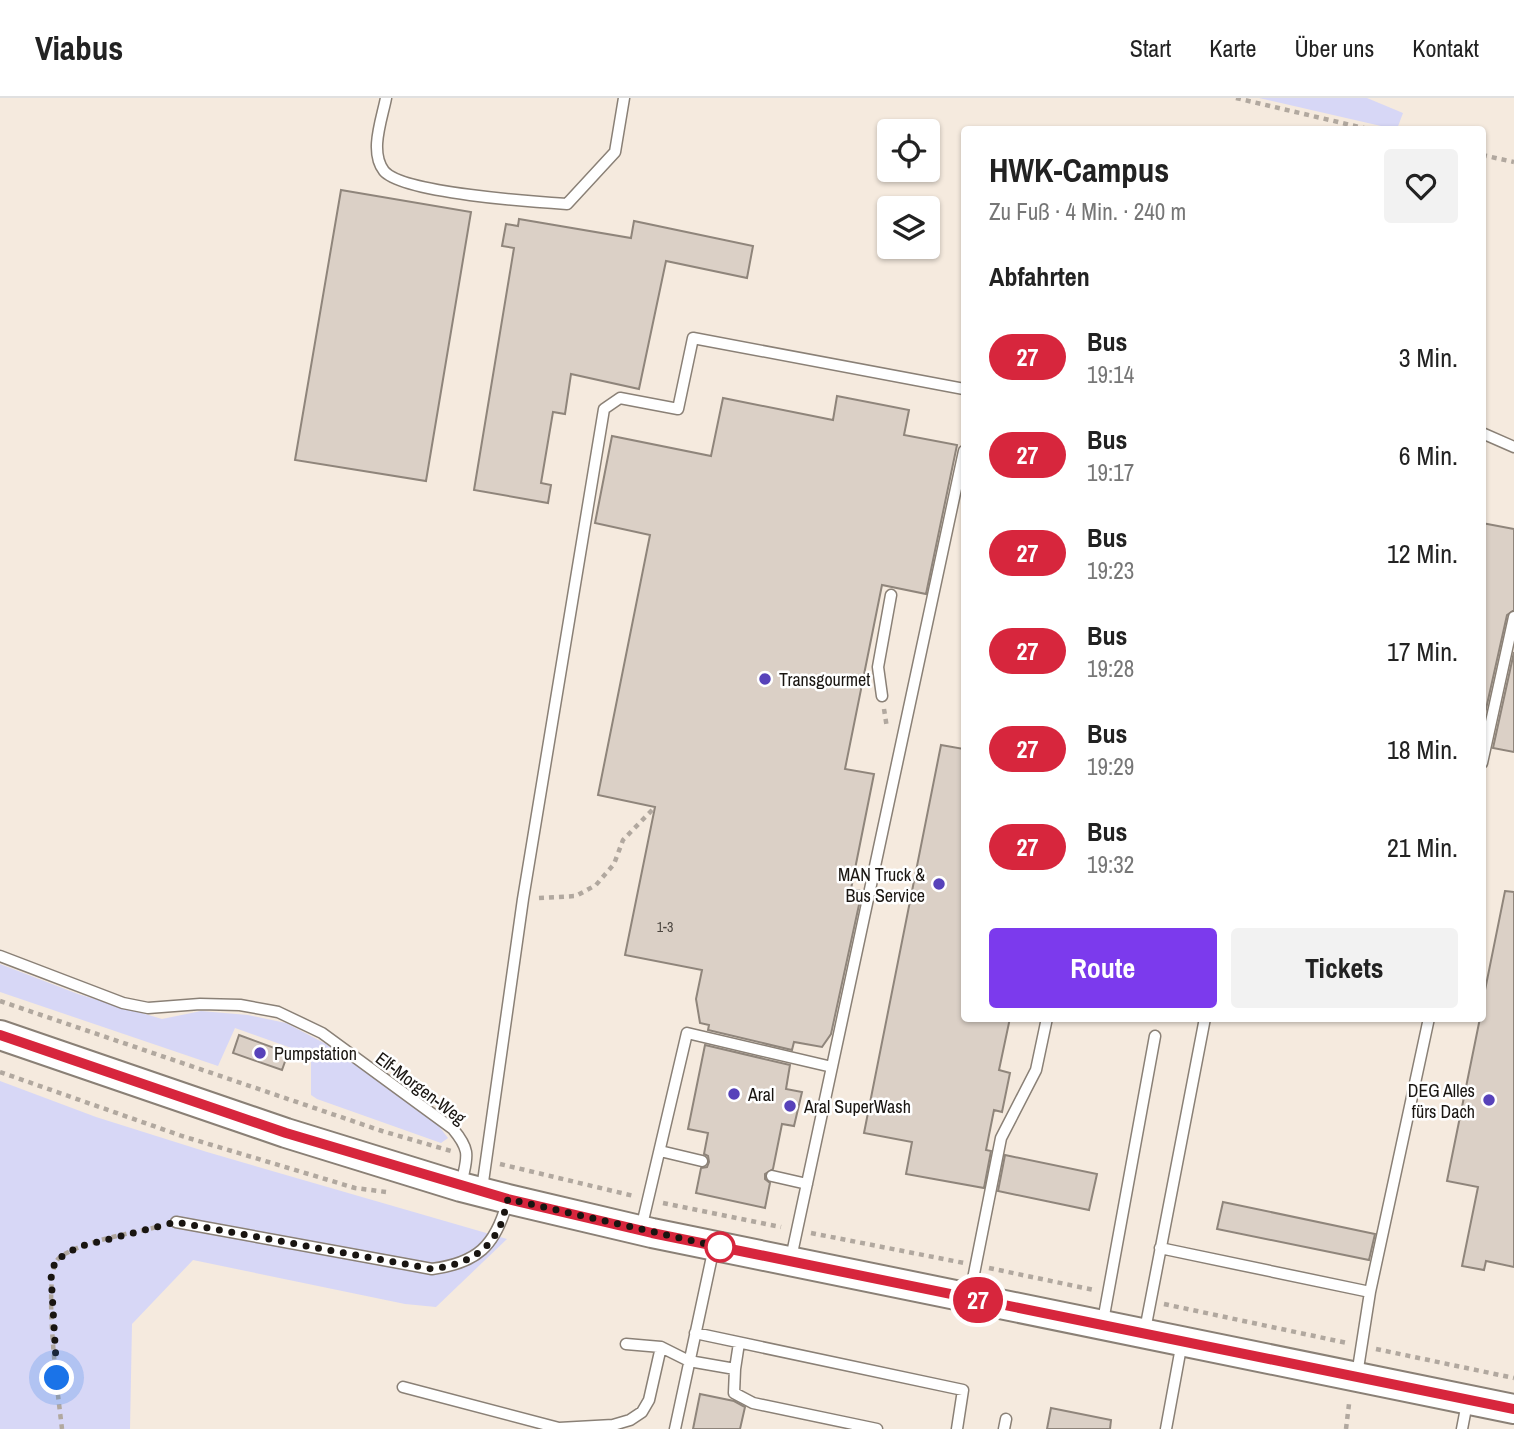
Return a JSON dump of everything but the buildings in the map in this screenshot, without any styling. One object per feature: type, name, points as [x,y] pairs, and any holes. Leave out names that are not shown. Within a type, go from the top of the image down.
[{"type":"main road","points":[[0,1035],[286,1133],[483,1193],[640,1231],[1182,1342],[1353,1390],[1468,1399],[1514,1409]]},
{"type":"lane","points":[[386,98],[376,153],[384,171],[401,182],[496,200],[567,204],[615,152],[624,98]]},
{"type":"lane","points":[[483,1193],[523,899],[604,409],[620,398],[678,409],[693,338],[961,388]]},
{"type":"lane","points":[[1486,435],[1514,447]]},
{"type":"lane","points":[[790,1262],[961,466]]},
{"type":"lane","points":[[882,696],[878,667],[891,595]]},
{"type":"lane","points":[[1486,745],[1514,617]]},
{"type":"lane","name":"Elf-Morgen-Weg","points":[[0,956],[123,1003],[148,1008],[200,1004],[240,1005],[278,1012],[322,1033],[453,1129],[463,1141],[467,1156]]},
{"type":"lane","points":[[970,1298],[1001,1138],[1037,1070],[1046,1022]]},
{"type":"lane","points":[[1144,1334],[1204,1022]]},
{"type":"lane","points":[[1353,1390],[1370,1292],[1428,1022]]},
{"type":"lane","points":[[640,1231],[687,1034],[832,1067]]},
{"type":"lane","points":[[1102,1325],[1155,1036]]},
{"type":"lane","points":[[660,1152],[702,1161]]},
{"type":"lane","points":[[176,1222],[432,1269],[457,1266],[485,1248],[500,1227],[467,1156]]},
{"type":"lane","points":[[772,1176],[807,1184]]},
{"type":"lane","points":[[675,1429],[714,1246]]},
{"type":"lane","points":[[1160,1248],[1370,1292]]},
{"type":"lane","points":[[695,1333],[963,1390],[957,1429]]},
{"type":"lane","points":[[1166,1429],[1182,1342]]},
{"type":"lane","points":[[739,1343],[734,1393],[752,1403],[877,1429]]},
{"type":"lane","points":[[626,1344],[661,1347],[689,1360],[735,1369]]},
{"type":"lane","points":[[403,1387],[558,1429],[613,1425],[630,1420],[642,1412],[649,1400],[661,1347]]},
{"type":"lane","points":[[1462,1429],[1468,1399]]},
{"type":"path","points":[[1236,98],[1355,126]]},
{"type":"path","points":[[1486,156],[1514,162]]},
{"type":"path","points":[[882,696],[887,733]]},
{"type":"path","points":[[523,899],[576,897],[589,890],[614,864],[623,840],[655,807]]},
{"type":"path","points":[[0,1001],[382,1131],[467,1156]]},
{"type":"path","points":[[0,1072],[182,1136],[355,1188],[395,1192]]},
{"type":"path","points":[[486,1161],[648,1199],[1108,1294]]},
{"type":"path","points":[[62,1429],[54,1353],[51,1274],[56,1260],[78,1247],[176,1222]]},
{"type":"path","points":[[1150,1302],[1514,1378]]},
{"type":"path","points":[[1346,1429],[1353,1390]]},
{"type":"shaded area","points":[[1259,98],[1367,98],[1403,113],[1398,126],[1381,126]]},
{"type":"shaded area","points":[[0,964],[78,994],[162,1019],[201,1011],[248,1015],[286,1023],[326,1044],[434,1120],[448,1138],[441,1143],[317,1099],[311,1095],[311,1055],[235,1028],[218,1066],[0,992]]},
{"type":"shaded area","points":[[0,1081],[96,1117],[207,1152],[507,1239],[436,1307],[405,1304],[193,1260],[132,1324],[130,1429],[0,1429]]},
{"type":"bus line","name":"27","points":[[0,1035],[286,1133],[508,1199],[652,1233],[1514,1409]]},
{"type":"place","name":"Transgourmet","points":[[765,679]]},
{"type":"place","name":"MAN Truck & Bus Service","points":[[939,884]]},
{"type":"place","name":"Pumpstation","points":[[260,1053]]},
{"type":"place","name":"Aral","points":[[734,1094]]},
{"type":"place","name":"DEG Alles fürs Dach","points":[[1489,1100]]},
{"type":"place","name":"Aral SuperWash","points":[[790,1106]]},
{"type":"route","points":[[57,1378],[51,1274],[56,1260],[78,1247],[176,1222],[432,1269],[457,1266],[485,1248],[500,1227],[508,1199],[720,1247]]}]
